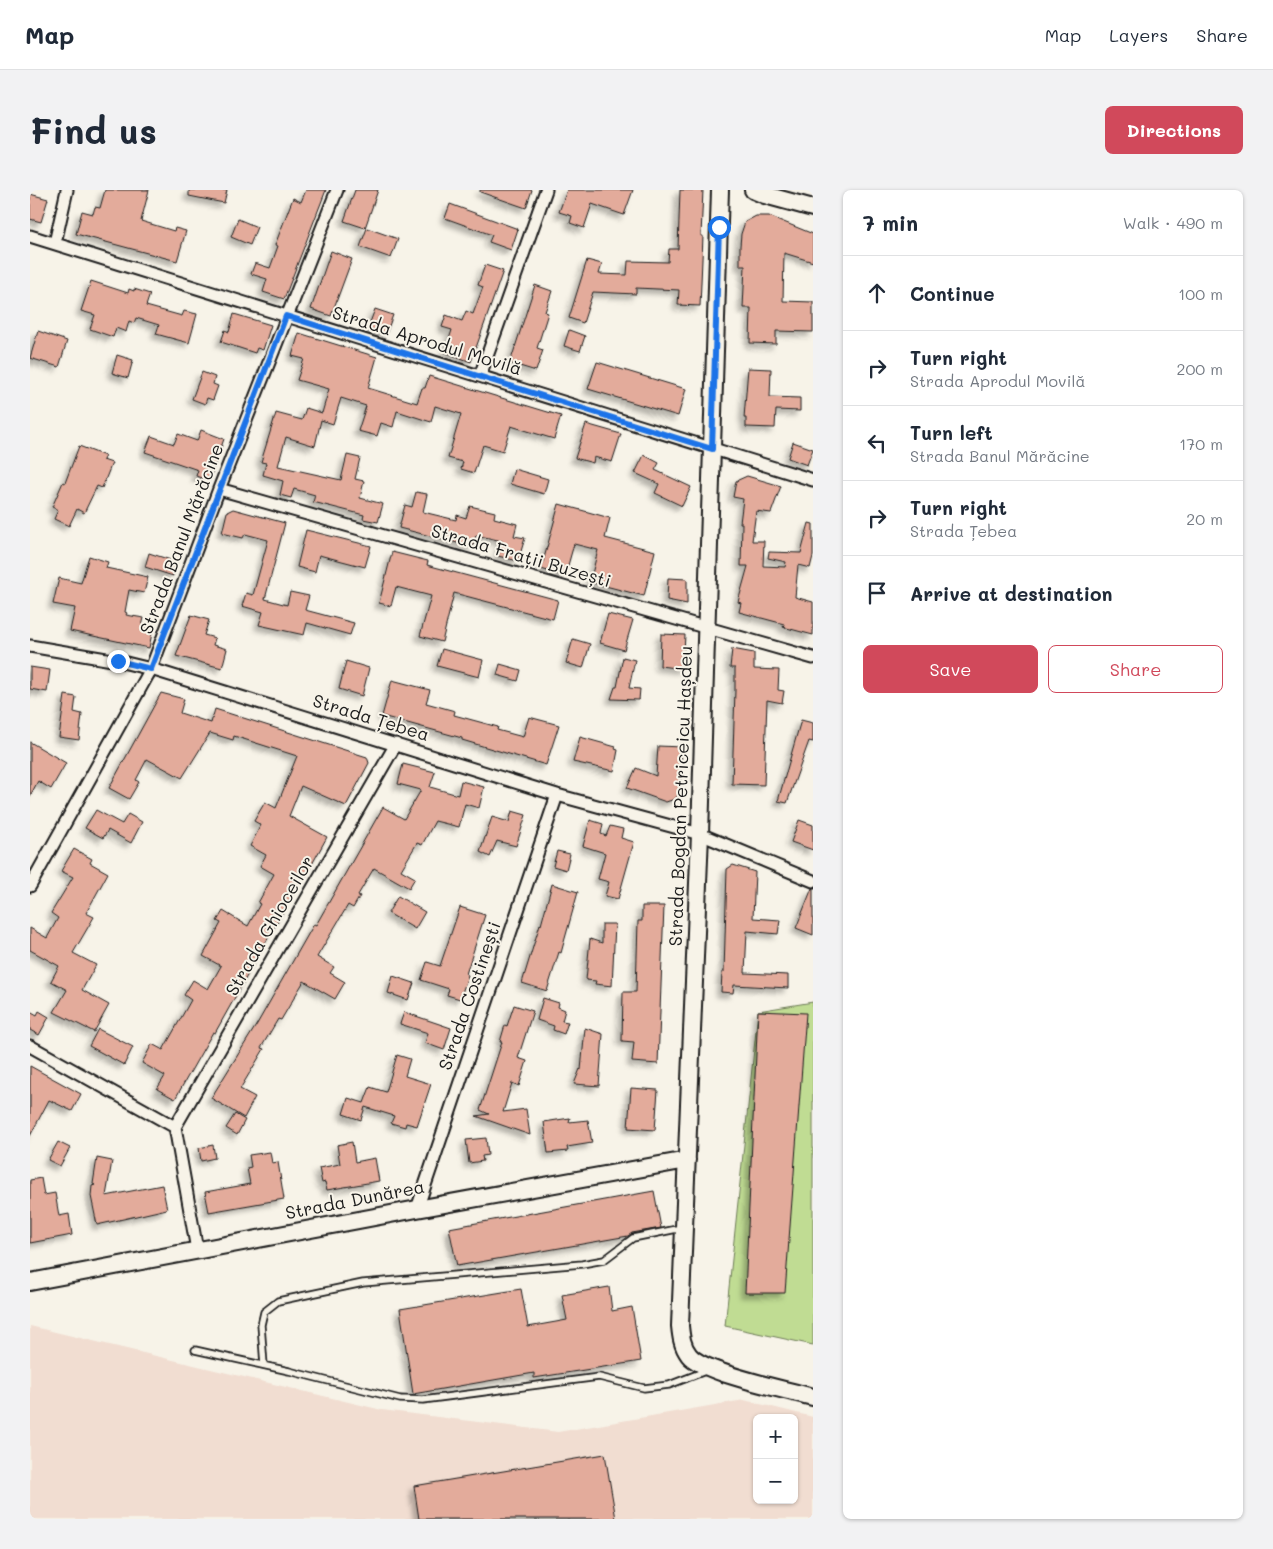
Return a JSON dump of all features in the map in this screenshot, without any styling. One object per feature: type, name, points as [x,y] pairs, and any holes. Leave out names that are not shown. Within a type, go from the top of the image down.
[{"type":"street","points":[[55,243],[67,190]]},
{"type":"street","name":"Strada Banul Mărăcine","points":[[30,886],[151,669],[286,316],[337,190]]},
{"type":"street","points":[[480,376],[546,190]]},
{"type":"street","name":"Strada Bogdan Petriceicu Hașdeu","points":[[720,190],[700,834],[680,1326],[682,1343],[689,1356],[710,1369],[813,1396]]},
{"type":"street","points":[[753,190],[813,206]]},
{"type":"street","points":[[787,190],[813,206]]},
{"type":"street","name":"Strada Aprodul Movilă","points":[[30,236],[813,480]]},
{"type":"street","name":"Strada Frații Buzești","points":[[219,489],[813,658]]},
{"type":"street","name":"Strada Țebea","points":[[30,646],[118,661],[151,669],[557,795],[700,834],[813,881]]},
{"type":"street","name":"Strada Ghioceilor","points":[[175,1127],[396,744]]},
{"type":"street","name":"Strada Costinești","points":[[417,1209],[557,795]]},
{"type":"street","points":[[30,1046],[175,1127],[197,1250]]},
{"type":"street","name":"Strada Dunărea","points":[[30,1282],[687,1160]]},
{"type":"lane","points":[[264,1365],[260,1324],[264,1312],[278,1301],[363,1283],[589,1263],[604,1260],[633,1238],[684,1228]]},
{"type":"lane","points":[[195,1350],[264,1365],[400,1400],[423,1400],[599,1377],[644,1388],[669,1385],[710,1369]]},
{"type":"shaded area","points":[[30,1326],[382,1410],[558,1432],[744,1400],[813,1417],[813,1519],[30,1519]]},
{"type":"green space","points":[[813,1002],[813,1345],[725,1326],[758,1011]]},
{"type":"building","points":[[105,190],[149,190],[141,221],[174,231],[175,228],[186,231],[177,261],[76,234],[82,211],[93,214],[95,207],[100,208]]},
{"type":"building","points":[[189,190],[227,190],[224,203],[189,196]]},
{"type":"building","points":[[306,190],[326,190],[284,299],[263,292],[267,279],[251,274],[255,263],[270,268],[278,246],[275,245],[293,198],[301,202]]},
{"type":"building","points":[[355,190],[378,190],[365,228],[344,221]]},
{"type":"building","points":[[480,190],[532,190],[526,208],[480,192]]},
{"type":"building","points":[[567,190],[633,190],[624,215],[592,204],[584,228],[570,223],[572,216],[559,212]]},
{"type":"building","points":[[680,190],[703,190],[700,306],[678,305],[679,290],[636,288],[636,294],[593,292],[583,323],[569,318],[587,260],[602,264],[599,274],[627,275],[628,261],[668,262],[669,249],[678,249]]},
{"type":"building","points":[[30,194],[48,199],[41,222],[30,219]]},
{"type":"building","points":[[450,204],[518,229],[511,250],[489,242],[492,235],[445,218]]},
{"type":"building","points":[[756,216],[769,216],[813,234],[813,262],[784,253],[783,301],[813,302],[813,332],[776,331],[776,344],[750,343],[751,308],[743,308],[745,266],[740,266],[741,234],[745,222]]},
{"type":"building","points":[[238,219],[257,227],[250,245],[231,237]]},
{"type":"building","points":[[367,228],[398,239],[391,258],[360,247]]},
{"type":"building","points":[[331,251],[352,259],[331,316],[311,309]]},
{"type":"building","points":[[485,265],[503,271],[471,362],[445,352],[452,330],[442,327],[446,315],[462,321],[466,311],[473,314],[483,287],[478,285]]},
{"type":"building","points":[[91,281],[128,293],[129,289],[134,291],[134,289],[150,294],[146,306],[182,316],[184,311],[197,314],[189,343],[156,334],[159,325],[136,318],[134,323],[129,321],[126,332],[116,328],[113,337],[90,329],[95,315],[81,311]]},
{"type":"building","points":[[535,285],[552,291],[545,312],[548,313],[537,348],[543,350],[536,371],[510,363]]},
{"type":"building","points":[[375,309],[393,315],[386,334],[368,328]]},
{"type":"building","points":[[234,314],[271,325],[263,350],[257,348],[255,353],[221,342],[225,330],[229,332]]},
{"type":"building","points":[[569,330],[585,336],[580,351],[564,346]]},
{"type":"building","points":[[38,331],[67,341],[59,367],[30,358]]},
{"type":"building","points":[[299,333],[377,357],[368,388],[417,403],[422,388],[425,388],[429,376],[561,416],[554,439],[511,426],[503,451],[483,445],[474,473],[461,469],[463,462],[448,458],[461,414],[435,406],[431,422],[397,411],[393,427],[381,423],[377,436],[358,431],[366,406],[341,398],[333,424],[321,420],[315,446],[286,437],[278,466],[341,480],[347,455],[360,458],[355,479],[364,481],[360,498],[383,504],[378,522],[363,519],[364,515],[313,502],[315,495],[294,489],[291,498],[280,495],[283,481],[263,475],[266,463],[261,462],[276,413],[302,420],[306,408],[322,413],[329,389],[297,380],[304,359],[292,356]]},
{"type":"building","points":[[117,355],[133,360],[128,378],[112,373]]},
{"type":"building","points":[[597,362],[686,389],[678,416],[588,389]]},
{"type":"building","points":[[748,368],[771,369],[770,397],[800,398],[800,411],[776,410],[775,428],[746,427],[746,418],[744,418]]},
{"type":"building","points":[[202,372],[215,377],[213,384],[218,386],[213,400],[207,398],[205,404],[192,399]]},
{"type":"building","points":[[586,424],[621,434],[612,462],[594,457],[593,463],[575,458]]},
{"type":"building","points":[[201,430],[224,439],[209,481],[196,476],[198,470],[145,452],[151,436],[174,444],[178,434],[197,441]]},
{"type":"building","points":[[793,442],[813,449],[807,465],[788,458]]},
{"type":"building","points":[[79,446],[105,456],[103,460],[112,463],[102,488],[97,486],[84,513],[77,509],[69,526],[54,519],[58,510],[52,507],[63,482],[65,483]]},
{"type":"building","points":[[644,455],[659,463],[655,470],[691,487],[682,506],[655,493],[659,484],[635,473]]},
{"type":"building","points":[[514,469],[548,479],[544,494],[510,484]]},
{"type":"building","points":[[747,476],[781,486],[771,513],[756,511],[752,541],[764,541],[763,566],[785,567],[786,562],[768,558],[769,552],[801,553],[809,523],[813,524],[813,556],[810,568],[798,565],[795,597],[813,602],[813,635],[783,627],[784,624],[739,612],[741,603],[738,602],[748,566],[741,566],[742,523],[740,523],[743,499],[733,497],[736,481]]},
{"type":"building","points":[[416,492],[427,494],[423,512],[456,520],[457,515],[466,518],[470,506],[495,512],[494,518],[517,524],[514,536],[525,538],[518,561],[498,556],[502,541],[476,535],[473,547],[399,528],[405,505],[412,507]]},
{"type":"building","points":[[559,504],[610,518],[605,538],[655,551],[644,596],[590,582],[598,550],[574,544],[565,576],[541,569]]},
{"type":"building","points":[[233,509],[285,523],[265,599],[287,605],[290,592],[309,596],[305,610],[354,623],[350,635],[307,623],[304,635],[259,625],[263,612],[242,606],[246,593],[253,595],[268,540],[245,534],[243,538],[222,533],[227,512]]},
{"type":"building","points":[[306,530],[371,546],[365,567],[319,555],[315,572],[297,567]]},
{"type":"building","points":[[392,552],[428,561],[427,565],[558,600],[553,619],[454,593],[442,642],[420,636],[431,596],[396,587],[391,606],[379,603]]},
{"type":"building","points":[[149,553],[177,562],[173,576],[145,567]]},
{"type":"building","points":[[89,556],[108,562],[106,568],[148,577],[144,593],[129,590],[125,612],[127,613],[126,615],[144,618],[142,626],[153,628],[149,648],[70,631],[75,608],[53,604],[59,578],[81,583]]},
{"type":"building","points":[[668,578],[687,579],[687,604],[667,600]]},
{"type":"building","points":[[608,614],[633,620],[624,650],[600,643]]},
{"type":"building","points":[[191,615],[209,620],[204,635],[215,638],[213,645],[227,649],[222,668],[176,656]]},
{"type":"building","points":[[661,634],[685,635],[683,669],[660,666]]},
{"type":"building","points":[[573,639],[590,644],[583,668],[566,663]]},
{"type":"building","points":[[442,649],[483,660],[479,677],[437,666]]},
{"type":"building","points":[[732,649],[754,653],[754,669],[779,670],[778,690],[784,691],[782,703],[767,700],[764,785],[732,784],[735,668],[730,668]]},
{"type":"building","points":[[623,657],[635,660],[629,688],[640,689],[639,700],[611,699],[615,687],[617,687]]},
{"type":"building","points":[[346,661],[369,668],[362,696],[339,689]]},
{"type":"building","points":[[500,664],[521,670],[518,681],[497,675]]},
{"type":"building","points":[[30,667],[50,670],[47,692],[30,689]]},
{"type":"building","points":[[392,680],[430,690],[426,703],[455,711],[454,715],[498,727],[497,730],[523,737],[529,717],[559,725],[546,765],[462,740],[462,738],[382,716]]},
{"type":"building","points":[[161,693],[184,699],[180,713],[211,723],[215,709],[367,757],[369,763],[346,806],[301,786],[289,816],[327,837],[175,1099],[157,1089],[165,1076],[142,1063],[152,1044],[163,1050],[191,1000],[184,995],[193,980],[208,989],[221,966],[203,956],[221,923],[217,921],[223,911],[248,926],[260,904],[258,903],[274,874],[260,866],[266,855],[250,846],[261,825],[254,821],[265,802],[276,808],[297,756],[234,736],[233,740],[210,733],[182,778],[147,759],[136,780],[139,782],[129,799],[109,788]]},
{"type":"building","points":[[65,695],[76,697],[74,712],[82,714],[79,740],[59,737]]},
{"type":"building","points":[[801,720],[813,723],[813,742],[809,741],[787,803],[778,801]]},
{"type":"building","points":[[580,737],[616,747],[615,749],[618,750],[614,771],[573,762]]},
{"type":"building","points":[[30,742],[66,763],[51,789],[38,781],[30,796]]},
{"type":"building","points":[[658,746],[682,747],[680,792],[675,799],[666,802],[627,788],[636,768],[656,776]]},
{"type":"building","points":[[403,764],[435,772],[430,787],[458,795],[461,781],[484,787],[479,808],[465,804],[459,827],[435,821],[422,845],[417,843],[401,870],[415,878],[409,888],[374,868],[358,895],[360,896],[353,908],[348,905],[317,957],[334,967],[330,973],[345,982],[335,999],[304,981],[281,1020],[278,1019],[261,1048],[264,1049],[240,1089],[255,1097],[244,1118],[211,1098],[257,1024],[314,924],[316,925],[383,807],[404,819],[421,790],[398,784]]},
{"type":"building","points":[[96,810],[122,824],[128,814],[142,822],[131,843],[108,830],[103,838],[85,828]]},
{"type":"building","points":[[512,811],[526,815],[516,846],[497,841],[490,857],[480,852],[492,817],[509,822]]},
{"type":"building","points":[[590,820],[603,824],[601,834],[606,836],[610,826],[623,829],[621,838],[634,842],[618,899],[605,896],[609,882],[598,879],[605,853],[583,846]]},
{"type":"building","points":[[799,820],[813,825],[813,850],[791,842]]},
{"type":"building","points":[[74,849],[92,859],[90,863],[108,873],[86,913],[94,917],[73,953],[96,965],[82,990],[109,1005],[94,1032],[54,1012],[67,990],[51,981],[59,966],[30,950],[30,928],[47,938],[58,918],[51,913],[73,877],[61,871]]},
{"type":"building","points":[[557,851],[570,854],[566,870],[553,866]]},
{"type":"building","points":[[733,865],[755,872],[753,918],[780,920],[778,934],[747,931],[745,973],[788,975],[788,988],[734,985],[733,993],[721,992],[722,972],[724,972],[727,869]]},
{"type":"building","points":[[552,884],[578,892],[561,953],[559,952],[547,991],[522,983]]},
{"type":"building","points":[[813,888],[813,935],[796,928]]},
{"type":"building","points":[[398,896],[425,912],[415,929],[388,913]]},
{"type":"building","points":[[642,906],[664,906],[658,1064],[632,1062],[634,1042],[622,1041],[623,992],[636,992],[638,921],[642,921]]},
{"type":"building","points":[[460,907],[485,915],[460,999],[447,995],[449,989],[421,980],[427,962],[440,966]]},
{"type":"building","points":[[602,924],[615,924],[612,986],[595,984],[596,981],[586,980],[590,939],[602,943]]},
{"type":"building","points":[[393,976],[414,983],[408,1000],[388,993]]},
{"type":"building","points":[[543,998],[559,1003],[558,1007],[565,1010],[562,1021],[568,1022],[564,1034],[553,1030],[554,1026],[537,1020]]},
{"type":"building","points":[[514,1005],[533,1011],[518,1058],[527,1061],[519,1086],[512,1083],[503,1112],[526,1109],[530,1135],[476,1116],[489,1114],[480,1110],[502,1042],[500,1042],[505,1025],[507,1026]]},
{"type":"building","points":[[30,1011],[37,1015],[39,1011],[49,1017],[39,1035],[30,1030]]},
{"type":"building","points":[[758,1011],[806,1013],[785,1293],[745,1293]]},
{"type":"building","points":[[404,1012],[451,1028],[444,1050],[425,1043],[428,1033],[400,1024]]},
{"type":"building","points":[[585,1028],[603,1034],[599,1086],[574,1084],[581,1070]]},
{"type":"building","points":[[98,1029],[133,1047],[124,1065],[89,1046]]},
{"type":"building","points":[[397,1055],[410,1059],[405,1076],[431,1084],[417,1126],[406,1123],[405,1127],[391,1123],[394,1116],[365,1107],[361,1120],[343,1114],[348,1098],[364,1103],[370,1087],[386,1092]]},
{"type":"building","points":[[30,1066],[81,1094],[72,1111],[49,1100],[30,1136]]},
{"type":"building","points":[[631,1088],[658,1090],[655,1130],[628,1128]]},
{"type":"building","points":[[235,1114],[245,1120],[237,1135],[226,1128]]},
{"type":"building","points":[[570,1118],[569,1122],[588,1120],[592,1143],[567,1147],[568,1151],[548,1153],[544,1122]]},
{"type":"building","points":[[486,1138],[488,1155],[482,1156],[483,1161],[469,1163],[466,1140]]},
{"type":"building","points":[[58,1142],[70,1148],[60,1166],[48,1160]]},
{"type":"building","points":[[352,1142],[355,1162],[375,1158],[379,1181],[327,1190],[325,1182],[322,1183],[319,1168],[340,1164],[337,1145]]},
{"type":"building","points":[[213,1145],[215,1158],[201,1161],[199,1148]]},
{"type":"building","points":[[270,1152],[272,1163],[278,1162],[284,1199],[209,1212],[205,1192],[250,1184],[247,1168],[251,1167],[249,1155]]},
{"type":"building","points":[[97,1158],[112,1161],[106,1196],[162,1185],[167,1209],[97,1225],[91,1196],[92,1186],[95,1185],[93,1184]]},
{"type":"building","points":[[41,1178],[44,1195],[55,1193],[59,1216],[69,1214],[72,1235],[30,1243],[30,1180]]},
{"type":"building","points":[[654,1191],[661,1228],[632,1233],[628,1236],[457,1266],[449,1228]]},
{"type":"building","points":[[609,1287],[612,1311],[632,1307],[641,1361],[534,1378],[534,1373],[413,1394],[400,1309],[521,1289],[528,1327],[567,1320],[562,1295]]},
{"type":"building","points":[[605,1454],[616,1519],[419,1519],[414,1486]]},
{"type":"route","points":[[118,661],[151,669],[286,316],[712,449],[719,227]]}]
